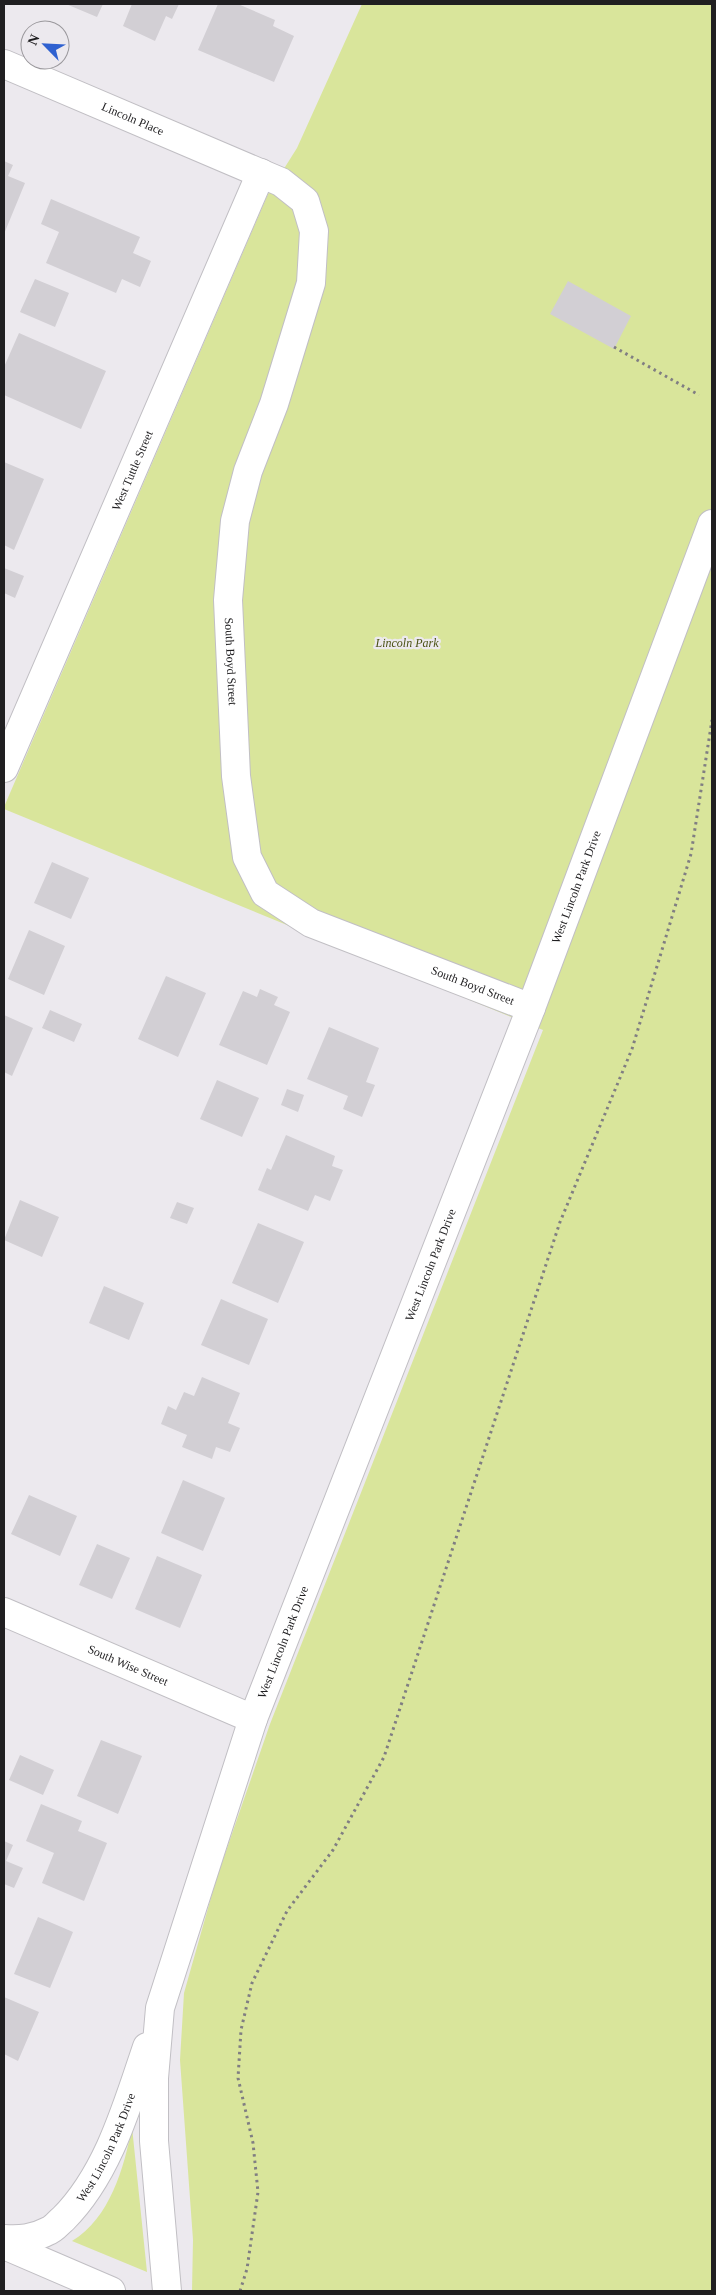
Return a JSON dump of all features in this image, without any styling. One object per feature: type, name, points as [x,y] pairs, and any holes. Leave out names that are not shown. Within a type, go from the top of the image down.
[{"type":"street","name":"Lincoln Place","points":[[4,64],[261,173]]},
{"type":"street","name":"West Tuttle Street","points":[[5,763],[261,173]]},
{"type":"street","name":"South Boyd Street","points":[[261,173],[281,182],[305,201],[314,230],[310,283],[274,404],[248,470],[235,521],[228,600],[236,776],[247,858],[265,892],[312,923],[531,1008]]},
{"type":"street","name":"West Lincoln Park Drive","points":[[4,2239],[24,2240],[50,2231],[76,2205],[104,2159],[127,2106],[252,1719],[531,1008],[712,524]]},
{"type":"street","name":"South Wise Street","points":[[4,1612],[252,1719]]},
{"type":"street","name":"West Lincoln Park Drive","points":[[160,2008],[154,2078],[154,2141],[167,2291]]},
{"type":"street","points":[[4,2245],[111,2291]]},
{"type":"path","points":[[614,347],[699,395]]},
{"type":"path","points":[[240,2291],[247,2269],[258,2192],[253,2143],[238,2078],[241,2030],[252,1983],[287,1911],[333,1850],[384,1757],[560,1222],[632,1049],[691,854],[712,720]]},
{"type":"green space","name":"Lincoln Park","points":[[362,4],[712,4],[712,2291],[192,2291],[193,2240],[180,2060],[184,1993],[216,1880],[270,1724],[543,1030],[4,809],[4,807],[268,194],[297,148]]},
{"type":"green space","points":[[132,2127],[147,2272],[72,2241],[85,2231],[106,2206],[120,2175]]},
{"type":"building","points":[[66,4],[103,4],[97,17]]},
{"type":"building","points":[[132,4],[179,4],[172,19],[166,16],[155,41],[123,26]]},
{"type":"building","points":[[218,4],[238,4],[275,20],[273,26],[294,36],[274,82],[198,50]]},
{"type":"building","points":[[4,161],[13,165],[8,176],[25,183],[4,234]]},
{"type":"building","points":[[51,199],[140,237],[133,253],[151,261],[140,287],[122,279],[116,293],[46,263],[59,232],[41,224]]},
{"type":"building","points":[[35,279],[69,293],[55,327],[20,312]]},
{"type":"building","points":[[568,281],[631,316],[614,349],[550,314]]},
{"type":"building","points":[[19,333],[106,371],[81,429],[4,395],[4,367]]},
{"type":"building","points":[[4,462],[44,479],[14,550],[4,545]]},
{"type":"building","points":[[4,568],[24,576],[15,598],[4,593]]},
{"type":"building","points":[[52,862],[89,878],[71,919],[34,903]]},
{"type":"building","points":[[29,930],[65,946],[44,995],[8,979]]},
{"type":"building","points":[[166,976],[206,993],[178,1057],[138,1039]]},
{"type":"building","points":[[260,989],[278,997],[274,1005],[290,1012],[267,1065],[219,1045],[243,991],[257,997]]},
{"type":"building","points":[[50,1010],[82,1024],[74,1042],[42,1028]]},
{"type":"building","points":[[4,1015],[33,1028],[12,1076],[4,1072]]},
{"type":"building","points":[[329,1027],[379,1048],[366,1082],[375,1085],[362,1117],[343,1109],[348,1096],[307,1079]]},
{"type":"building","points":[[217,1080],[259,1098],[242,1137],[200,1119]]},
{"type":"building","points":[[287,1089],[304,1095],[298,1112],[281,1105]]},
{"type":"building","points":[[286,1135],[335,1156],[332,1166],[343,1170],[330,1201],[315,1195],[308,1211],[258,1190],[267,1168],[271,1170]]},
{"type":"building","points":[[20,1200],[59,1217],[42,1257],[4,1240]]},
{"type":"building","points":[[177,1202],[194,1208],[187,1224],[170,1218]]},
{"type":"building","points":[[258,1223],[304,1242],[278,1303],[232,1283]]},
{"type":"building","points":[[104,1286],[144,1303],[129,1340],[89,1323]]},
{"type":"building","points":[[221,1299],[268,1319],[249,1365],[201,1345]]},
{"type":"building","points":[[202,1377],[240,1393],[228,1423],[240,1428],[230,1452],[216,1447],[212,1459],[182,1447],[187,1435],[161,1424],[168,1406],[176,1410],[184,1392],[194,1396]]},
{"type":"building","points":[[183,1480],[225,1498],[203,1551],[161,1533]]},
{"type":"building","points":[[29,1495],[77,1516],[60,1556],[11,1534]]},
{"type":"building","points":[[97,1544],[130,1558],[112,1599],[79,1585]]},
{"type":"building","points":[[157,1556],[202,1575],[180,1628],[135,1609]]},
{"type":"building","points":[[101,1740],[142,1756],[118,1814],[77,1796]]},
{"type":"building","points":[[20,1755],[54,1770],[43,1795],[9,1780]]},
{"type":"building","points":[[41,1804],[82,1821],[78,1831],[107,1843],[84,1901],[42,1883],[54,1853],[26,1841]]},
{"type":"building","points":[[4,1841],[13,1845],[6,1861],[23,1868],[14,1888],[4,1884]]},
{"type":"building","points":[[38,1917],[73,1932],[50,1988],[14,1974]]},
{"type":"building","points":[[4,1997],[39,2012],[18,2061],[4,2054]]}]
